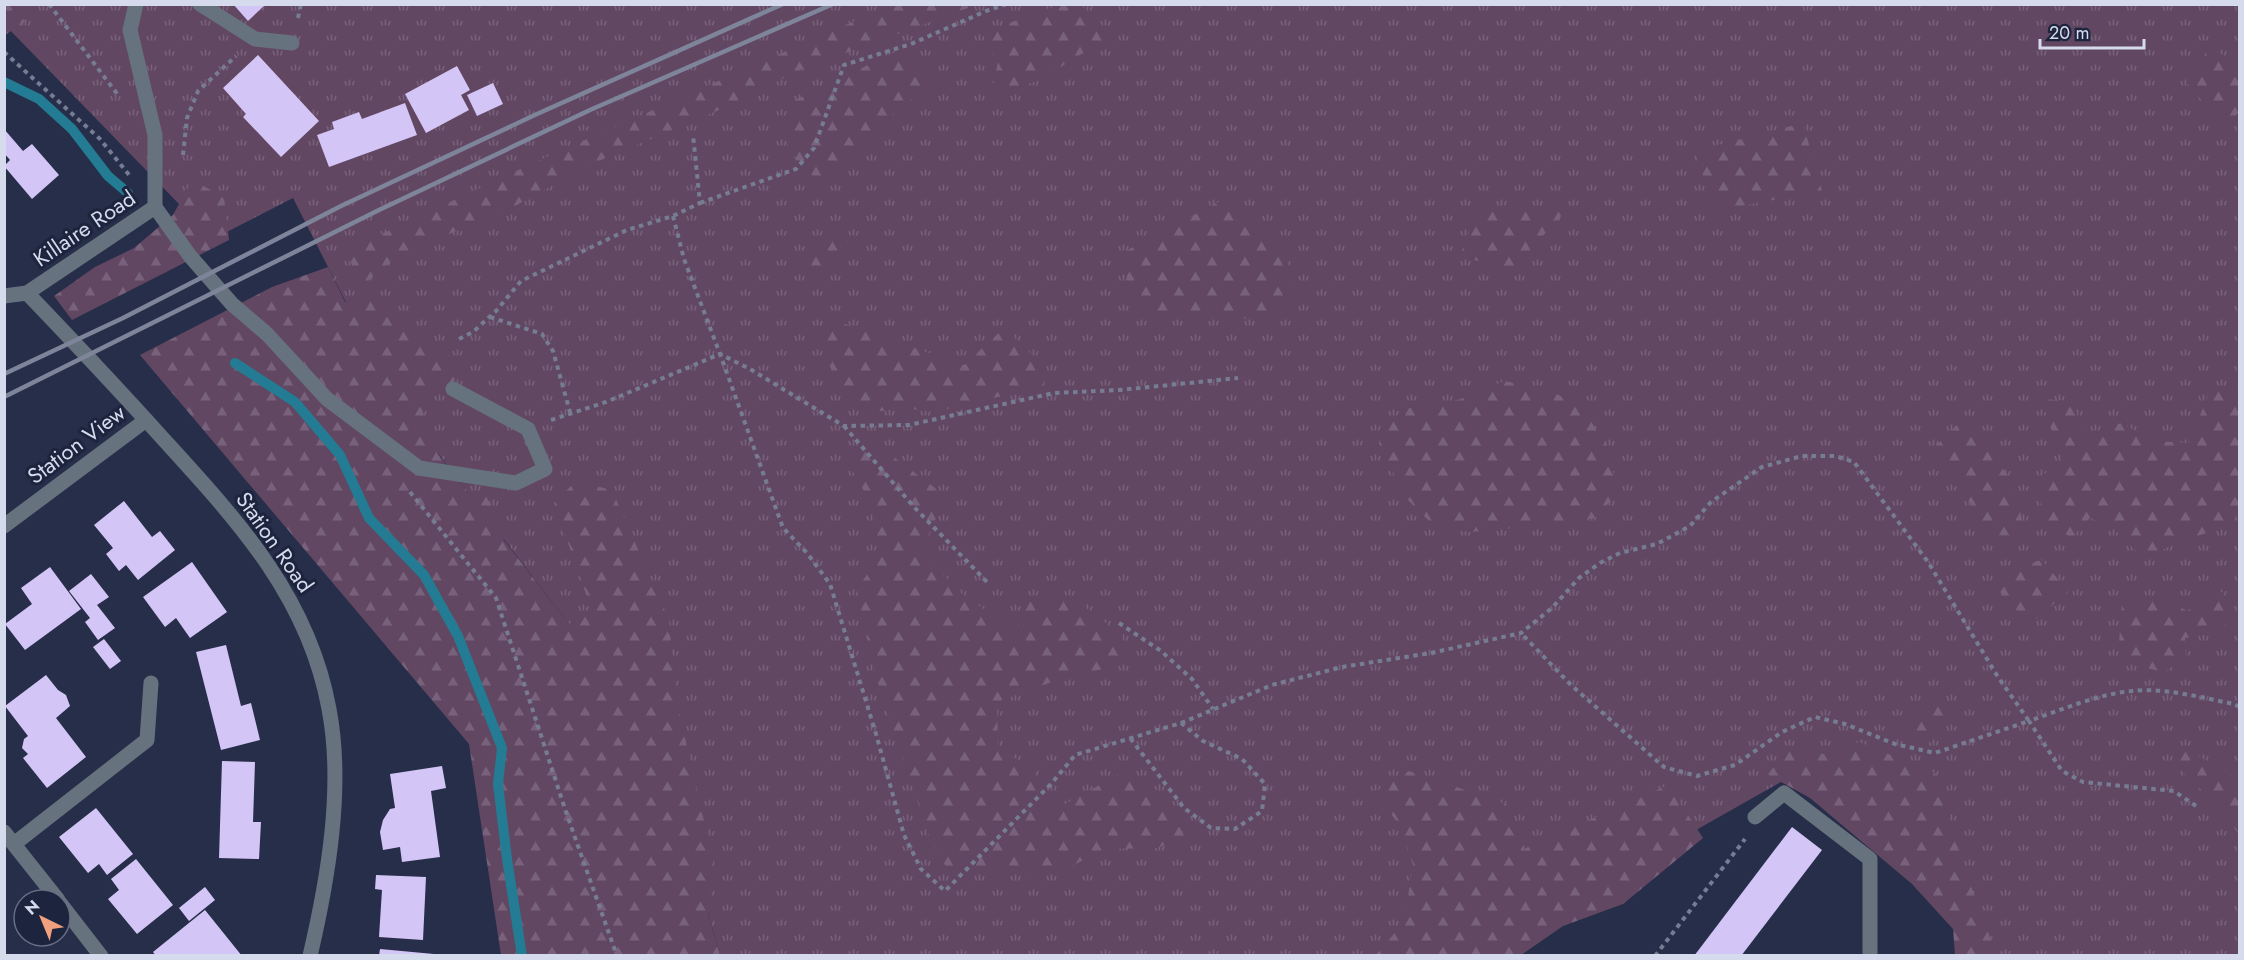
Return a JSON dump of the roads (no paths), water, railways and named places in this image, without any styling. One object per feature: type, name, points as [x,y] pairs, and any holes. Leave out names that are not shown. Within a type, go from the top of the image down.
[{"type":"street","points":[[136,4],[130,30],[155,135],[155,207],[190,256],[232,304],[267,334],[327,399],[396,453],[419,468],[516,483],[545,469],[528,429],[453,389]]},
{"type":"street","points":[[200,4],[255,39],[292,43]]},
{"type":"street","name":"Killaire Road","points":[[4,296],[27,293],[155,207]]},
{"type":"street","name":"Station Road","points":[[27,293],[213,493],[271,567],[296,609],[308,635],[320,671],[334,743],[334,777],[327,865],[310,956]]},
{"type":"street","name":"Station View","points":[[4,526],[146,420]]},
{"type":"street","points":[[14,844],[147,740],[151,683]]},
{"type":"street","points":[[1755,817],[1784,793],[1870,860],[1870,956]]},
{"type":"street","points":[[4,832],[49,888]]},
{"type":"street","points":[[72,918],[101,956]]},
{"type":"waterway","points":[[4,82],[39,99],[72,129],[108,176],[128,193]]},
{"type":"waterway","points":[[235,363],[295,402],[340,455],[369,518],[424,575],[458,636],[502,748],[498,784],[522,956]]},
{"type":"railway","points":[[4,374],[123,318],[341,206],[537,114],[783,4]]},
{"type":"railway","points":[[4,397],[379,210],[590,110],[833,4]]}]
